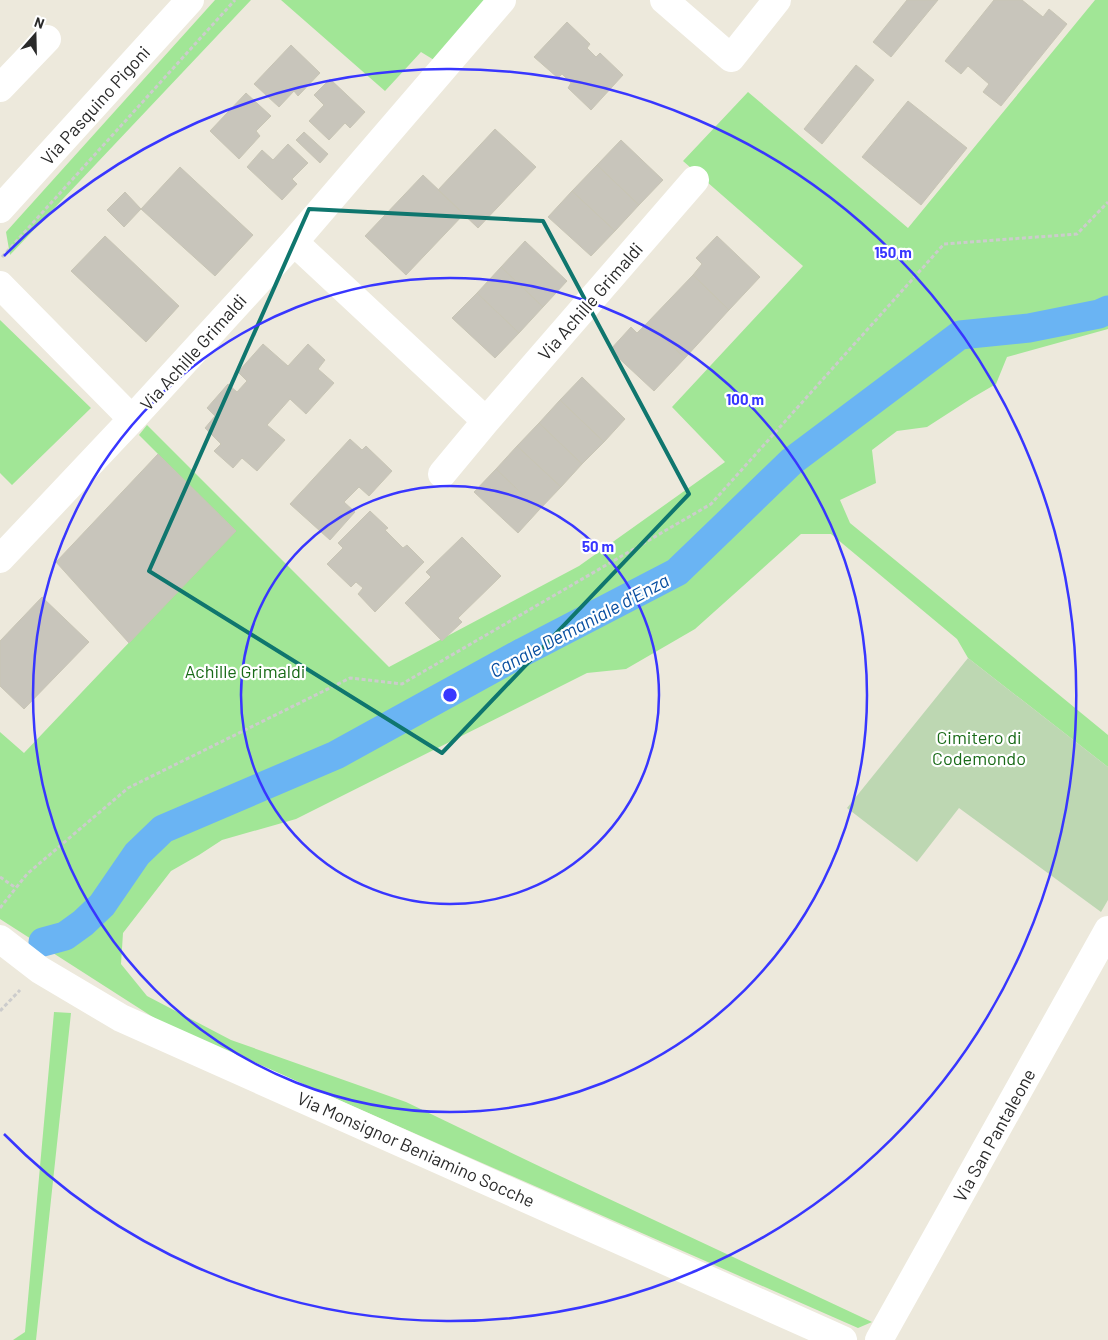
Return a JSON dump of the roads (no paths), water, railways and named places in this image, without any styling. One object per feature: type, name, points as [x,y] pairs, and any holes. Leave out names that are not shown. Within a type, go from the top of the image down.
[{"type":"street","name":"Via Pasquino Pigoni","points":[[0,209],[190,0]]},
{"type":"street","name":"Via Achille Grimaldi","points":[[0,559],[132,419],[294,242],[502,0]]},
{"type":"street","points":[[664,0],[731,58],[777,0]]},
{"type":"street","points":[[0,88],[47,39]]},
{"type":"street","name":"Via Achille Grimaldi","points":[[442,474],[695,180]]},
{"type":"street","points":[[294,242],[486,421]]},
{"type":"street","name":"Via Achille Grimaldi","points":[[0,285],[132,419]]},
{"type":"street","name":"Via San Pantaleone","points":[[879,1340],[1108,930]]},
{"type":"street","name":"Via Monsignor Beniamino Socche","points":[[0,939],[40,970],[122,1018],[843,1340]]},
{"type":"waterway","name":"Canale Demaniale d'Enza","points":[[43,942],[65,936],[83,923],[102,905],[137,854],[163,829],[336,755],[523,652],[677,572],[792,461],[960,335],[1029,328],[1099,314],[1108,310]]},
{"type":"park label","name":"Achille Grimaldi","points":[[245,671]]},
{"type":"park label","name":"Cimitero di Codemondo","points":[[979,748]]}]
